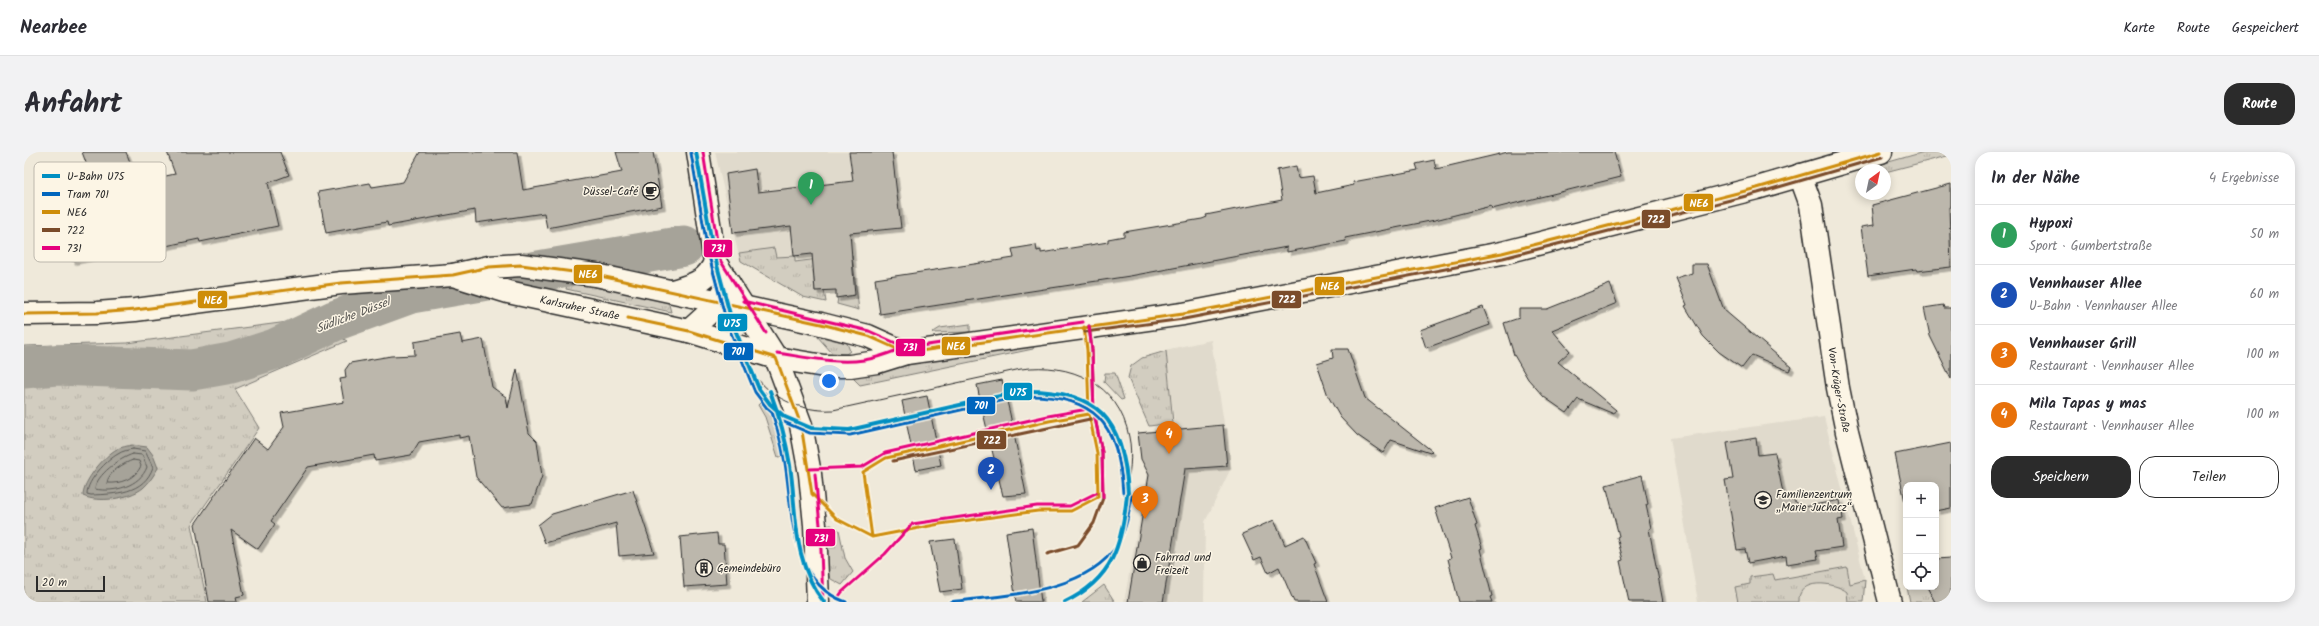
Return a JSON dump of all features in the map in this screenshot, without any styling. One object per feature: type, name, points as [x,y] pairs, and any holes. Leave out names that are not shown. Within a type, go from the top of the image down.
[{"type":"main road","points":[[689,331],[712,311],[723,293],[715,262],[698,152]]},
{"type":"main road","name":"Karlsruher Straße","points":[[453,275],[508,292],[551,300],[689,331],[776,358],[824,366],[850,366],[877,362],[906,353],[1183,314],[1502,253],[1800,175],[1881,152]]},
{"type":"main road","name":"Von-Krüger-Straße","points":[[1800,175],[1810,205],[1842,410],[1887,600]]},
{"type":"main road","points":[[673,291],[696,284],[703,280],[710,273],[715,262]]},
{"type":"main road","name":"Karlsruher Straße","points":[[24,314],[96,313],[135,310],[362,281],[453,275],[489,267],[521,265],[561,270],[673,291],[723,293],[742,306],[868,336],[906,353]]},
{"type":"main road","points":[[551,300],[546,289],[549,282],[561,270]]},
{"type":"main road","points":[[742,306],[776,358],[799,419],[809,469],[815,525],[818,602]]},
{"type":"shaded area","points":[[715,152],[887,152],[892,184],[896,184],[908,224],[852,236],[852,256],[793,258],[738,252]]},
{"type":"shaded area","points":[[1211,340],[1231,468],[1205,522],[1204,602],[1124,602],[1149,465],[1150,431],[1175,428],[1165,350]]},
{"type":"shaded area","name":"Familienzentrum „Marie Juchacz“","points":[[1824,417],[1865,580],[1863,602],[1698,602],[1670,438]]},
{"type":"green space","points":[[1924,152],[1951,152],[1951,155],[1891,170],[1891,164],[1882,164]]},
{"type":"green space","points":[[774,248],[776,257],[795,256],[795,262],[826,258],[813,270],[815,291],[824,290],[826,302],[803,297],[741,261],[739,253]]},
{"type":"green space","points":[[852,256],[859,310],[837,304],[838,297],[845,296]]},
{"type":"green space","points":[[573,283],[668,301],[671,312],[566,289],[567,284]]},
{"type":"green space","points":[[311,319],[347,341],[235,389],[259,428],[191,525],[207,602],[24,602],[24,346],[127,343]]},
{"type":"green space","points":[[970,324],[970,332],[932,333],[940,328]]},
{"type":"green space","points":[[817,336],[847,343],[850,351],[846,354],[832,353]]},
{"type":"green space","points":[[1035,344],[1033,349],[860,385],[849,374]]},
{"type":"green space","points":[[1166,351],[1173,423],[1149,426],[1128,378],[1131,366],[1142,358]]},
{"type":"green space","points":[[1105,373],[1115,373],[1124,399],[1121,400],[1104,382]]},
{"type":"green space","points":[[760,403],[773,416],[783,456],[778,457],[765,417],[758,405]]},
{"type":"green space","points":[[831,525],[839,530],[845,558],[853,572],[842,585],[831,579],[828,575],[826,529],[827,526]]},
{"type":"green space","points":[[1847,567],[1850,584],[1865,580],[1863,602],[1848,602],[1847,592],[1834,586],[1818,584],[1810,585],[1804,588],[1800,594],[1799,602],[1738,602],[1735,587],[1750,584],[1750,577],[1773,574],[1775,580]]},
{"type":"green space","points":[[1104,585],[1115,602],[1082,602]]},
{"type":"green space","points":[[1908,590],[1929,590],[1935,602],[1910,602]]},
{"type":"water","points":[[132,445],[147,447],[153,455],[158,468],[145,486],[130,495],[113,499],[97,499],[83,496],[86,484],[90,477],[106,457],[117,449]]},
{"type":"building","points":[[82,152],[126,152],[130,162],[86,162]]},
{"type":"building","points":[[167,152],[280,152],[289,175],[268,183],[278,226],[200,242],[199,239],[166,246],[166,176],[175,174]]},
{"type":"building","points":[[420,152],[517,152],[523,190],[622,172],[616,152],[653,152],[662,206],[547,228],[544,213],[476,223],[475,210],[388,226],[387,222],[326,233],[318,192],[370,183],[372,187],[403,182]]},
{"type":"building","points":[[849,152],[892,152],[901,228],[850,233],[855,295],[836,298],[836,290],[815,291],[812,254],[794,256],[791,226],[733,233],[726,174],[755,169],[758,192],[853,181]]},
{"type":"building","points":[[1508,152],[1614,152],[1621,177],[1492,209],[1491,206],[1435,220],[1345,238],[1346,241],[1287,252],[1287,247],[1130,276],[880,314],[875,279],[1014,258],[1012,249],[1036,245],[1037,251],[1041,250],[1041,253],[1108,242],[1108,239],[1124,236],[1124,232],[1202,219],[1207,217],[1206,215],[1282,200],[1277,170],[1296,166],[1298,178],[1313,176],[1316,193],[1354,185],[1353,182],[1418,170],[1416,164],[1434,160],[1436,169]]},
{"type":"building","points":[[1951,184],[1951,206],[1949,207],[1951,267],[1917,271],[1916,269],[1868,276],[1861,227],[1874,225],[1872,205]]},
{"type":"building","points":[[1692,264],[1707,264],[1724,310],[1791,367],[1789,371],[1752,355],[1742,368],[1719,352],[1703,336],[1685,306],[1687,305],[1676,278],[1692,273]]},
{"type":"building","points":[[1610,284],[1617,303],[1552,330],[1570,351],[1558,362],[1616,410],[1614,414],[1578,399],[1567,413],[1544,397],[1528,379],[1514,355],[1504,323],[1519,318],[1519,309],[1547,309]]},
{"type":"building","points":[[1943,305],[1944,308],[1951,308],[1951,379],[1930,336],[1924,308]]},
{"type":"building","points":[[1483,307],[1490,325],[1426,348],[1420,330]]},
{"type":"building","points":[[460,334],[462,343],[483,339],[492,387],[506,397],[508,408],[517,369],[529,433],[537,441],[542,476],[532,504],[502,508],[476,477],[469,436],[459,438],[459,435],[419,442],[411,455],[375,461],[374,455],[308,467],[271,521],[275,524],[258,549],[231,530],[244,595],[236,597],[237,602],[209,602],[195,524],[254,438],[268,449],[284,427],[281,413],[344,402],[340,379],[346,378],[345,370],[350,363],[391,356],[415,355],[414,342]]},
{"type":"building","points":[[1332,349],[1348,349],[1365,398],[1432,451],[1430,453],[1391,440],[1383,453],[1357,435],[1340,417],[1328,396],[1317,363],[1333,358]]},
{"type":"building","points":[[1002,380],[1026,494],[1003,496],[980,400],[977,385]]},
{"type":"building","points":[[927,396],[941,465],[916,470],[902,401]]},
{"type":"building","points":[[1223,425],[1227,466],[1185,469],[1163,602],[1128,602],[1149,475],[1141,459],[1138,433]]},
{"type":"building","points":[[1756,438],[1758,455],[1775,453],[1783,493],[1803,507],[1840,500],[1843,519],[1838,520],[1842,547],[1816,551],[1818,559],[1787,564],[1786,556],[1748,563],[1745,549],[1737,550],[1725,480],[1733,479],[1727,443]]},
{"type":"building","points":[[1951,443],[1951,508],[1939,510],[1939,482],[1903,482],[1903,493],[1895,454]]},
{"type":"building","points":[[1642,475],[1648,504],[1646,505],[1651,528],[1649,529],[1663,602],[1629,602],[1620,561],[1623,560],[1617,537],[1619,536],[1606,485]]},
{"type":"building","points":[[633,490],[654,553],[619,556],[616,523],[545,543],[538,525],[552,514]]},
{"type":"building","points":[[1468,497],[1477,525],[1475,526],[1482,548],[1480,549],[1492,596],[1490,597],[1492,602],[1459,602],[1448,559],[1451,558],[1435,508]]},
{"type":"building","points":[[1274,520],[1285,545],[1304,536],[1316,563],[1314,564],[1328,602],[1294,602],[1279,567],[1268,573],[1261,557],[1254,560],[1242,534]]},
{"type":"building","points":[[1032,528],[1041,602],[1016,602],[1006,532]]},
{"type":"building","name":"Gemeindebüro","points":[[717,533],[718,544],[724,544],[727,584],[684,587],[680,537]]},
{"type":"building","points":[[955,539],[962,589],[940,592],[930,542]]},
{"type":"building","points":[[1951,558],[1951,602],[1935,602],[1929,590],[1939,590],[1939,559]]},
{"type":"waterway","name":"Südliche Düssel","points":[[24,368],[56,365],[192,370],[231,363],[275,349],[334,321],[411,293],[684,246]]},
{"type":"tram line","name":"701","points":[[691,153],[708,252],[727,323],[755,392],[767,408],[782,421],[810,433],[850,435],[1023,396],[1048,397],[1068,400],[1085,407],[1098,418],[1109,431],[1116,448],[1121,469],[1123,493]]},
{"type":"tram line","points":[[704,201],[720,283],[743,351],[752,371],[759,381],[777,396],[798,406],[809,409],[833,410],[1021,369],[1057,369],[1074,373],[1090,380],[1103,390],[1115,403],[1123,418],[1129,437],[1131,451],[1127,495]]},
{"type":"tram line","name":"701","points":[[765,393],[781,445],[785,463],[793,523],[797,543],[804,562],[814,579],[827,592],[846,602]]},
{"type":"tram line","name":"701","points":[[950,602],[1018,594],[1064,583],[1085,574],[1103,561],[1117,545],[1125,528],[1132,496]]},
{"type":"metro line","name":"U75","points":[[696,152],[713,250],[732,322],[759,389],[770,404],[785,417],[811,428],[849,430],[1022,391],[1048,392],[1070,396],[1088,403],[1102,414],[1113,428],[1120,446],[1125,467],[1128,493]]},
{"type":"metro line","name":"U75","points":[[770,391],[782,428],[790,465],[795,519],[801,554],[806,570],[814,587],[824,602]]},
{"type":"metro line","name":"U75","points":[[1065,602],[1081,593],[1094,583],[1112,559],[1122,530],[1127,495]]},
{"type":"transit line","name":"731","points":[[703,152],[720,260],[766,333]]},
{"type":"transit line","name":"NE6","points":[[24,314],[97,313],[135,310],[341,283],[453,275],[489,267],[521,265],[596,275],[821,324],[868,336],[906,353],[1183,314],[1502,253],[1757,188],[1881,152]]},
{"type":"transit line","name":"722","points":[[1085,332],[1184,319],[1503,258],[1758,193],[1882,157]]},
{"type":"transit line","name":"731","points":[[743,301],[869,331],[907,348],[1083,322]]},
{"type":"transit line","name":"NE6","points":[[628,318],[689,331],[776,358],[801,425],[812,494],[837,519],[872,537],[940,524],[1038,511],[1071,511],[1098,497]]},
{"type":"transit line","name":"722","points":[[1047,554],[1078,545],[1094,523],[1103,498],[1102,452],[1094,413],[1092,350],[1089,326]]},
{"type":"transit line","name":"731","points":[[1089,326],[1092,350],[1094,413],[1102,452],[1103,497]]},
{"type":"transit line","name":"NE6","points":[[1084,327],[1087,350],[1089,414],[1097,453],[1098,497]]},
{"type":"transit line","name":"731","points":[[777,353],[820,360],[853,361],[874,358],[905,347]]},
{"type":"transit line","name":"731","points":[[810,469],[862,467],[885,453],[1048,416],[1088,409]]},
{"type":"transit line","name":"NE6","points":[[872,537],[863,472],[886,458],[1049,421],[1089,414]]},
{"type":"transit line","name":"722","points":[[893,461],[1090,419]]},
{"type":"transit line","name":"731","points":[[815,474],[820,525],[823,602]]},
{"type":"transit line","name":"731","points":[[837,599],[842,592],[885,554],[912,524],[1037,506],[1070,506],[1096,493]]},
{"type":"place","name":"Düssel-Café","points":[[651,191]]},
{"type":"place","name":"Hypoxi","points":[[811,205]]},
{"type":"place","name":"Mila Tapas y mas","points":[[1169,454]]},
{"type":"place","name":"Vennhauser Allee","points":[[991,490]]},
{"type":"place","name":"Familienzentrum „Marie Juchacz“","points":[[1763,500]]},
{"type":"place","name":"Vennhauser Grill","points":[[1145,519]]},
{"type":"place","name":"Fahrrad und Freizeit","points":[[1142,563]]},
{"type":"place","name":"Gemeindebüro","points":[[704,568]]}]
